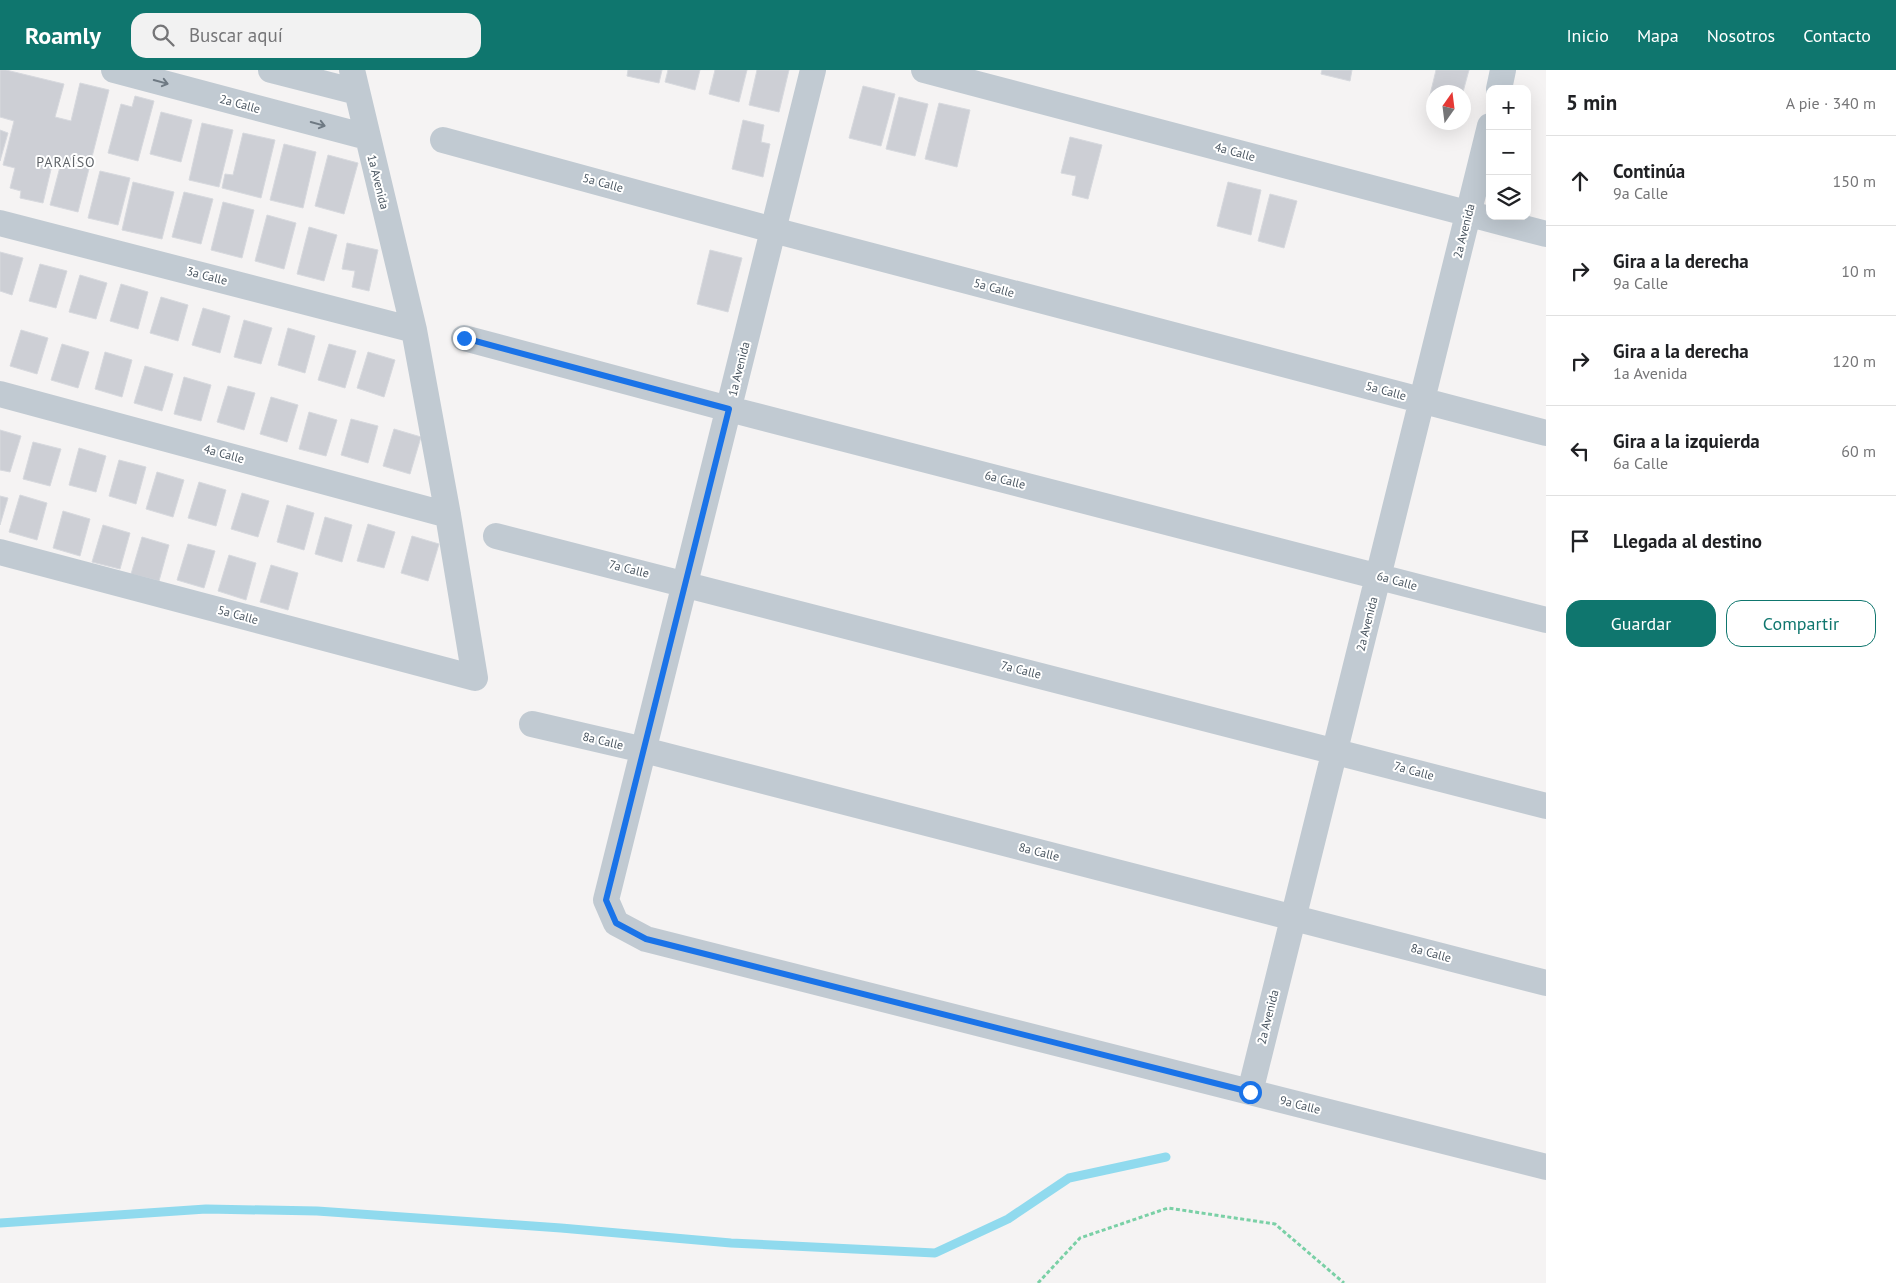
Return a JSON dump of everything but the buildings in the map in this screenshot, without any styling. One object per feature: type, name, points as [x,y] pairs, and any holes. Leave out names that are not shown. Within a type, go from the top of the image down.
[{"type":"street","name":"2a Calle","points":[[114,70],[367,137]]},
{"type":"street","points":[[271,70],[354,81]]},
{"type":"street","name":"1a Avenida","points":[[606,900],[813,70]]},
{"type":"street","name":"4a Calle","points":[[924,70],[1546,234]]},
{"type":"street","points":[[1500,85],[1503,70]]},
{"type":"street","name":"1a Avenida","points":[[354,81],[414,330],[448,515],[475,678]]},
{"type":"street","name":"2a Avenida","points":[[1250,1092],[1489,130]]},
{"type":"street","name":"5a Calle","points":[[443,140],[773,230],[1546,433]]},
{"type":"street","name":"3a Calle","points":[[0,223],[414,330]]},
{"type":"street","name":"6a Calle","points":[[464,338],[729,409],[1546,620]]},
{"type":"street","name":"4a Calle","points":[[0,394],[448,515]]},
{"type":"street","name":"7a Calle","points":[[496,536],[685,583],[1546,806]]},
{"type":"street","name":"5a Calle","points":[[0,552],[475,678]]},
{"type":"street","name":"8a Calle","points":[[532,724],[644,750],[1546,983]]},
{"type":"street","name":"9a Calle","points":[[606,900],[616,923],[646,939],[1546,1167]]},
{"type":"path","points":[[1038,1283],[1080,1238],[1168,1208],[1275,1224],[1344,1283]]},
{"type":"waterway","points":[[0,1223],[206,1209],[317,1211],[561,1228],[731,1243],[935,1253],[1008,1219],[1069,1178],[1166,1157]]},
{"type":"district","name":"PARAÍSO","points":[[66,162]]},
{"type":"route","points":[[464,338],[729,409],[606,900],[616,923],[646,939],[1250,1092]]}]
